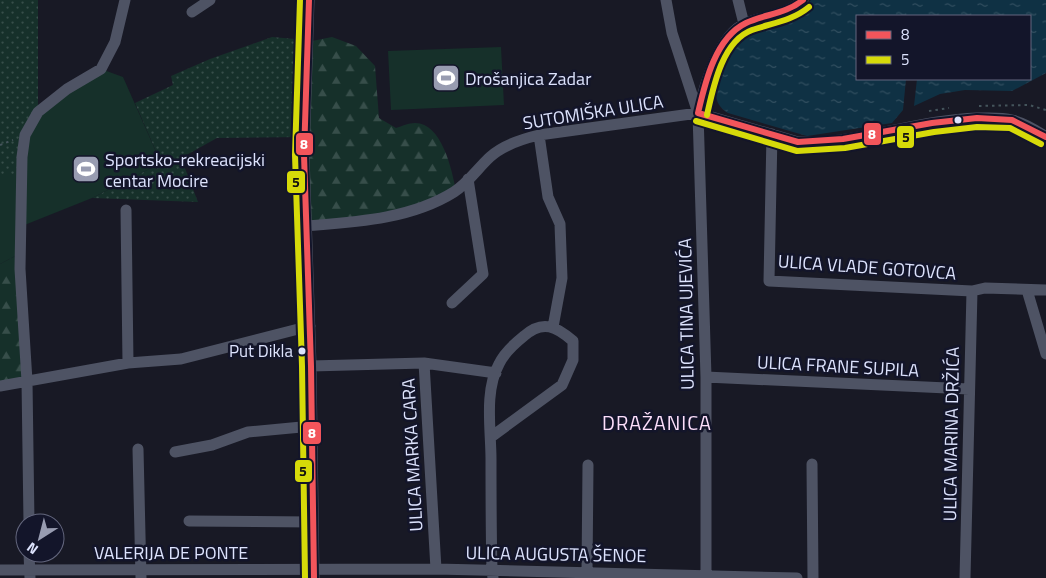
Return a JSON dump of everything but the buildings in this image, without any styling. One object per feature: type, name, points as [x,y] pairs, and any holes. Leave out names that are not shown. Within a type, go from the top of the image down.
[{"type":"street","points":[[28,513],[27,381],[20,268],[22,156],[25,135],[38,112],[67,89],[101,69],[115,42],[125,0]]},
{"type":"street","points":[[192,12],[210,0]]},
{"type":"street","points":[[308,0],[304,155],[311,366],[314,573]]},
{"type":"street","points":[[666,0],[672,33],[698,112]]},
{"type":"street","points":[[738,0],[744,24]]},
{"type":"street","points":[[698,112],[703,91],[718,54],[730,37],[744,24],[791,8],[803,0]]},
{"type":"street","points":[[698,112],[798,142],[814,142],[886,132],[954,119],[994,118],[1011,119],[1046,137]]},
{"type":"street","name":"SUTOMIŠKA ULICA","points":[[306,226],[373,219],[422,208],[456,191],[492,155],[520,140],[538,135],[698,112]]},
{"type":"street","name":"ULICA TINA UJEVIĆA","points":[[698,112],[706,377],[706,576]]},
{"type":"street","name":"ULICA VLADE GOTOVCA","points":[[772,134],[769,281],[972,291],[986,288],[1046,290]]},
{"type":"street","points":[[538,135],[548,197],[560,224],[562,278],[554,326]]},
{"type":"street","points":[[452,303],[483,274],[468,179]]},
{"type":"street","points":[[126,210],[128,363]]},
{"type":"street","points":[[1027,290],[1046,354]]},
{"type":"street","name":"ULICA MARINA DRŽIĆA","points":[[965,578],[972,291]]},
{"type":"street","points":[[0,386],[128,363],[181,359],[310,326]]},
{"type":"street","points":[[491,437],[562,385],[573,360],[573,341],[554,326],[531,329],[513,344],[498,365],[490,395],[492,574]]},
{"type":"street","points":[[424,363],[496,373]]},
{"type":"street","name":"ULICA MARKA CARA","points":[[311,366],[424,363],[436,569]]},
{"type":"street","name":"ULICA FRANE SUPILA","points":[[706,377],[969,389]]},
{"type":"street","points":[[174,452],[212,445],[248,432],[312,426]]},
{"type":"street","points":[[138,449],[141,574]]},
{"type":"street","points":[[587,572],[588,464]]},
{"type":"street","points":[[812,464],[813,578]]},
{"type":"street","points":[[189,521],[313,522]]},
{"type":"street","name":"ULICA AUGUSTA ŠENOE","points":[[314,573],[436,569],[492,574],[587,572],[797,578]]},
{"type":"street","name":"VALERIJA DE PONTE","points":[[0,570],[30,574],[314,573]]},
{"type":"green space","points":[[0,0],[38,0],[38,112],[23,176],[0,176]]},
{"type":"green space","points":[[272,37],[307,40],[304,137],[217,138],[181,158],[198,202],[92,198],[161,163],[135,103],[173,85],[171,76],[210,59]]},
{"type":"green space","points":[[332,37],[356,46],[375,66],[379,118],[396,128],[415,123],[424,125],[439,139],[452,172],[456,191],[422,208],[306,226],[307,42]]},
{"type":"green space","name":"Drošanjica Zadar","points":[[501,47],[504,105],[391,110],[388,51]]},
{"type":"green space","name":"Sportsko-rekreacijski centar Mocire","points":[[101,69],[123,77],[161,163],[92,198],[22,226],[21,253],[0,264],[0,176],[23,176],[22,157],[38,112]]},
{"type":"green space","points":[[21,253],[27,381],[0,386],[0,264]]},
{"type":"water","points":[[811,0],[1046,0],[1046,73],[1012,91],[965,90],[940,94],[914,106],[917,80],[1031,80],[1031,15],[856,15],[856,80],[906,80],[903,110],[892,123],[807,136],[728,113],[720,107],[716,95],[717,86],[728,53],[737,38],[754,26],[785,17]]},
{"type":"transit line","name":"5","points":[[300,0],[295,155],[302,366],[305,578]]},
{"type":"transit line","name":"8","points":[[309,0],[304,155],[311,366],[314,578]]},
{"type":"transit line","name":"8","points":[[698,113],[708,75],[726,39],[746,23],[783,11],[803,0]]},
{"type":"transit line","name":"5","points":[[707,115],[720,66],[733,44],[752,30],[789,19],[809,7]]},
{"type":"transit line","name":"8","points":[[698,113],[798,142],[843,139],[932,123],[977,118],[1012,120],[1046,137]]},
{"type":"transit line","name":"5","points":[[696,121],[797,151],[845,148],[934,132],[977,127],[1010,128],[1041,144]]},
{"type":"place","name":"Drošanjica Zadar","points":[[446,78]]},
{"type":"place","name":"Sportsko-rekreacijski centar Mocire","points":[[86,169]]},
{"type":"place","name":"Put Dikla","points":[[302,351]]},
{"type":"district","name":"DRAŽANICA","points":[[657,422]]}]
